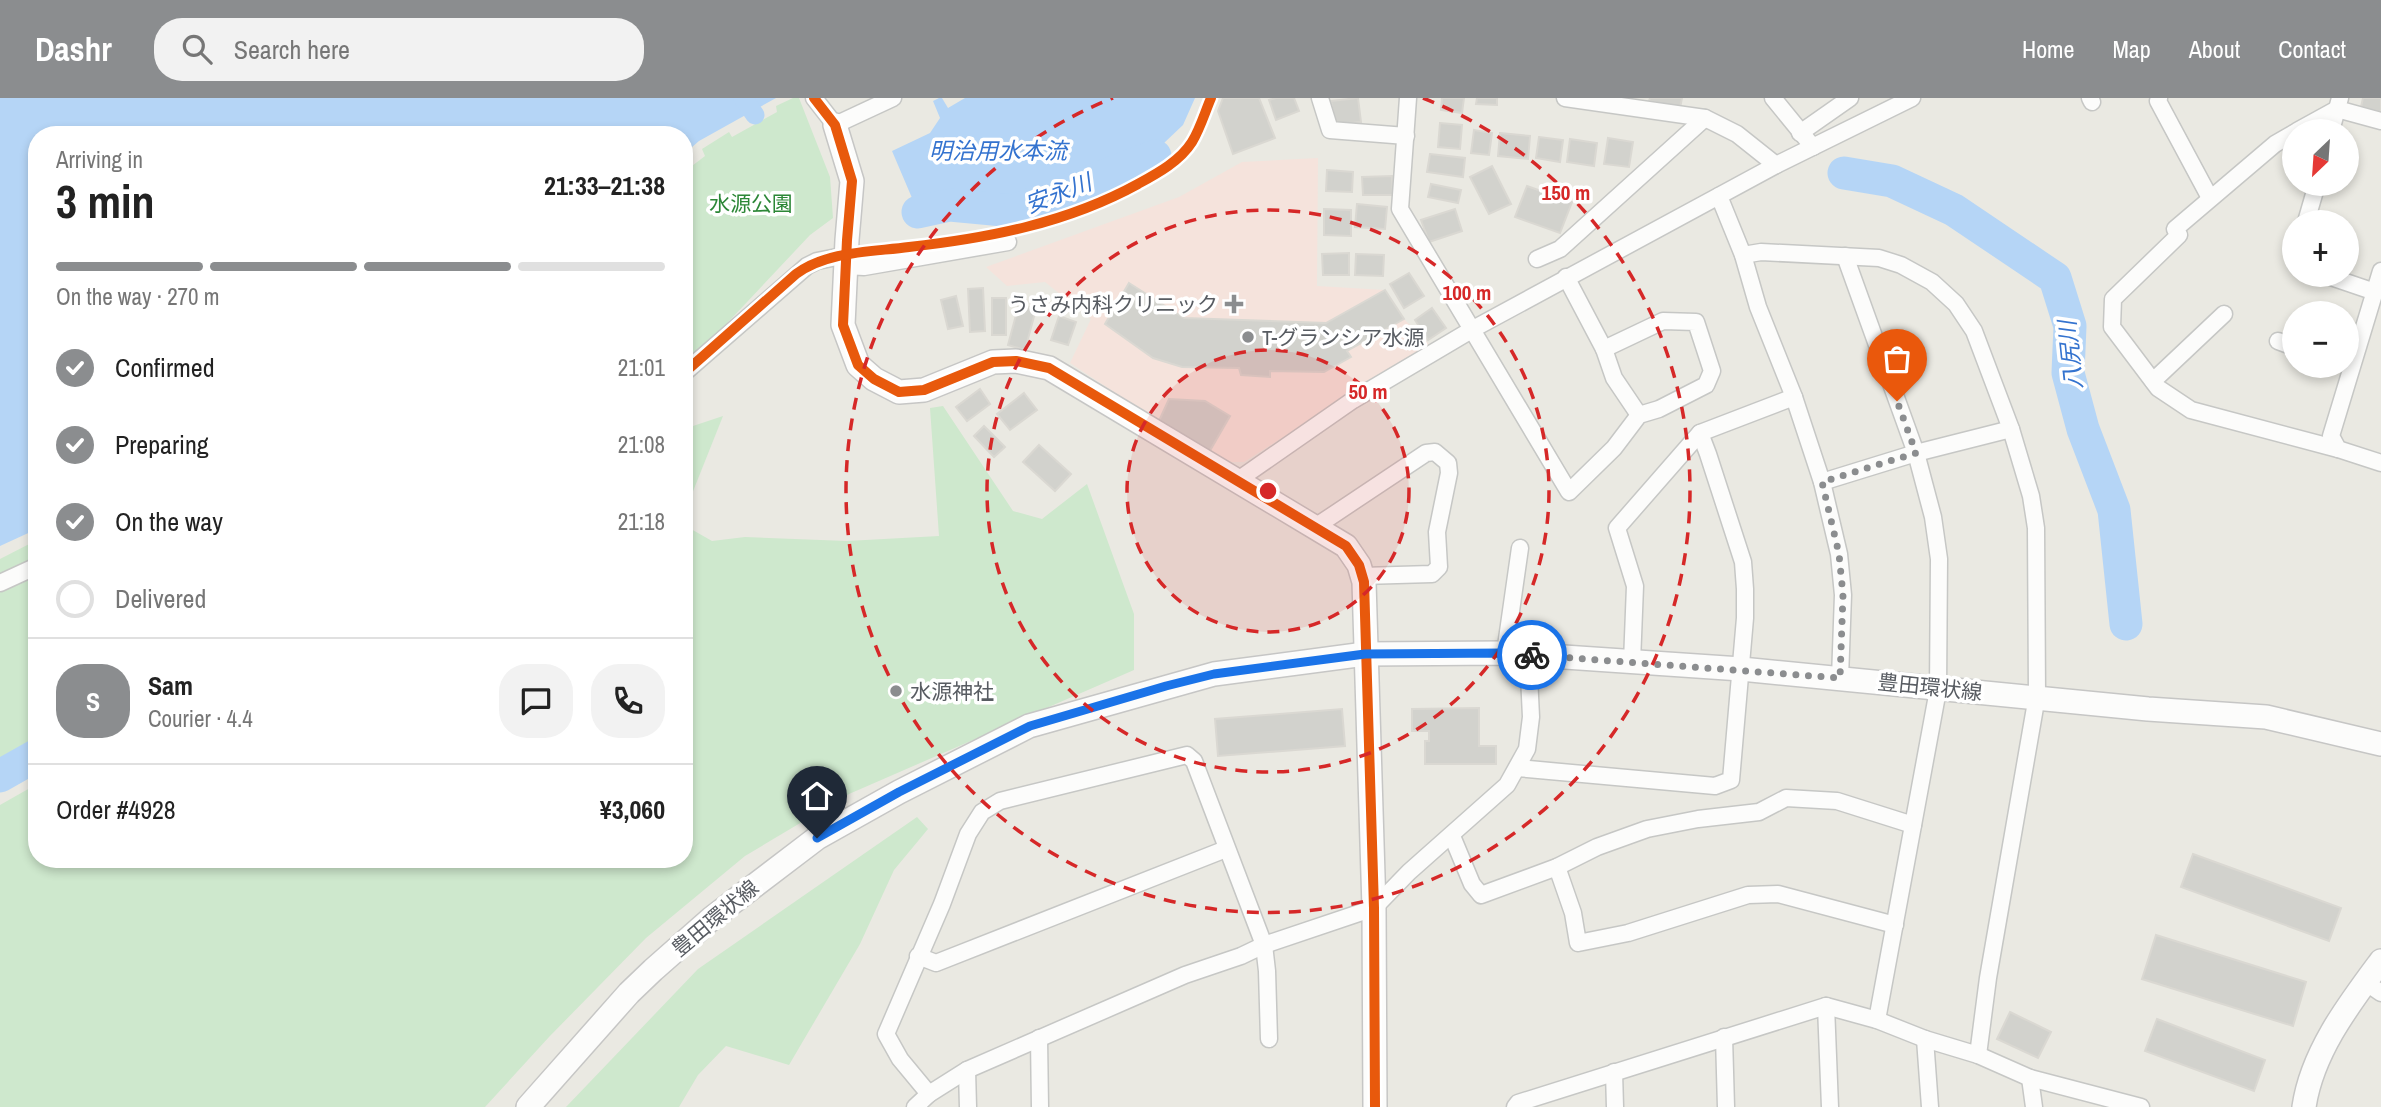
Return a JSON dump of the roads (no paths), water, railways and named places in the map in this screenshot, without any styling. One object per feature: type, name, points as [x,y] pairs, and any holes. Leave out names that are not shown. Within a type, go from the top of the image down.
[{"type":"main road","points":[[835,125],[852,181],[843,325],[858,365],[874,379],[899,392],[924,390],[993,362],[1016,361],[1049,369],[1346,546],[1359,565],[1362,576],[1374,908],[1375,1107]]},
{"type":"main road","name":"豊田環状線","points":[[528,1107],[629,993],[712,918],[817,838],[899,792],[1030,726],[1214,674],[1365,654],[1517,654],[1741,669],[1938,690],[2037,696],[2148,709],[2266,717],[2381,744]]},
{"type":"main road","points":[[2304,1107],[2306,1093],[2324,1046],[2373,988],[2381,961]]},
{"type":"street","points":[[814,98],[835,125],[893,98]]},
{"type":"street","points":[[1320,98],[1329,130],[1406,135]]},
{"type":"street","points":[[1408,98],[1400,209],[1569,492],[1614,448],[1639,415],[1659,409],[1706,384],[1712,371],[1696,322],[1663,321],[1604,349]]},
{"type":"street","points":[[1565,98],[1705,118],[1737,134],[1776,165]]},
{"type":"street","points":[[1773,98],[1813,147]]},
{"type":"street","points":[[1800,133],[1850,98]]},
{"type":"street","points":[[1238,480],[1353,400],[1474,329],[1776,165],[1912,98]]},
{"type":"street","points":[[2159,98],[2158,101],[2210,198]]},
{"type":"street","points":[[2315,119],[2339,103],[2381,121]]},
{"type":"street","points":[[1537,259],[1560,249],[1705,118]]},
{"type":"street","points":[[2282,140],[2175,229],[2179,235],[2113,299],[2112,327],[2158,388],[2191,410],[2339,449],[2381,463]]},
{"type":"street","points":[[1719,196],[1743,255],[1758,307],[1794,397],[1822,482],[1839,554],[1843,595],[1840,678]]},
{"type":"street","points":[[693,365],[807,266],[817,261],[846,261],[864,267],[1008,242]]},
{"type":"street","points":[[1743,255],[1761,252],[1879,258],[1901,265],[1932,282],[1956,303],[1974,331],[2011,429],[2031,496],[2036,528],[2037,696],[1988,978],[1978,1055]]},
{"type":"street","points":[[1845,256],[1916,453],[1933,517],[1939,559],[1938,690],[1877,1020]]},
{"type":"street","points":[[2359,338],[2381,271]]},
{"type":"street","points":[[1566,277],[1604,349],[1614,378],[1639,415]]},
{"type":"street","points":[[2359,287],[2375,292]]},
{"type":"street","points":[[2153,381],[2224,314]]},
{"type":"street","points":[[2278,341],[2282,342]]},
{"type":"street","points":[[2339,449],[2332,436],[2346,378]]},
{"type":"street","points":[[1632,662],[1635,586],[1617,528],[1700,433],[1794,397]]},
{"type":"street","points":[[1822,482],[1916,453],[2011,429]]},
{"type":"street","points":[[1517,768],[1715,786],[1731,780],[1745,618],[1742,562],[1700,433]]},
{"type":"street","points":[[1315,527],[1426,453],[1435,453],[1448,463],[1449,473],[1436,542],[1438,567],[1432,574],[1362,576]]},
{"type":"street","points":[[915,1107],[929,1094],[967,1070],[1185,975],[1374,908],[1409,872],[1452,836],[1507,785],[1527,749],[1531,717],[1517,654],[1520,548]]},
{"type":"street","points":[[0,583],[28,570]]},
{"type":"street","points":[[929,1094],[900,1059],[886,1034],[942,904],[968,834],[982,811],[1000,801],[1187,755],[1194,761],[1264,945],[1269,1039]]},
{"type":"street","points":[[1452,836],[1472,884],[1481,895],[1558,867],[1597,847],[1647,829],[1759,811],[1786,798],[1837,800],[1913,825]]},
{"type":"street","points":[[918,956],[936,962],[1226,849]]},
{"type":"street","points":[[1558,867],[1573,913],[1578,943],[1628,933],[1748,895],[1778,894],[1895,925]]},
{"type":"street","points":[[1826,1006],[1830,1107]]},
{"type":"street","points":[[1515,1107],[1518,1103],[1826,1006],[1877,1020],[1925,1039],[1978,1055],[2030,1078],[2140,1107]]},
{"type":"street","points":[[1724,1037],[1726,1107]]},
{"type":"street","points":[[1040,1038],[1040,1107]]},
{"type":"street","points":[[1925,1039],[1930,1107]]},
{"type":"street","points":[[967,1070],[968,1107]]},
{"type":"street","points":[[1614,1072],[1615,1107]]},
{"type":"street","points":[[2030,1078],[2034,1107]]},
{"type":"water","points":[[0,98],[776,98],[693,146],[693,126],[28,126],[28,533],[0,546]]},
{"type":"water","name":"明治用水本流","points":[[942,98],[948,108],[965,98],[1195,98],[1183,125],[1164,143],[1021,199],[1000,204],[961,197],[941,197],[915,205],[892,151],[930,133],[940,118],[933,101]]},
{"type":"waterway","points":[[743,98],[755,115]]},
{"type":"waterway","name":"安永川","points":[[918,212],[950,205],[1014,211],[1155,156]]},
{"type":"waterway","name":"八尻川","points":[[1844,173],[1892,181],[1954,210],[2055,278],[2070,326],[2068,373],[2083,429],[2114,510],[2126,624]]},
{"type":"waterway","name":"安永川","points":[[0,776],[28,760]]},
{"type":"place","name":"うさみ内科クリニック","points":[[1234,304]]},
{"type":"place","name":"T-グランシア水源","points":[[1248,337]]},
{"type":"place","name":"水源神社","points":[[896,691]]},
{"type":"park label","name":"水源公園","points":[[751,203]]}]
